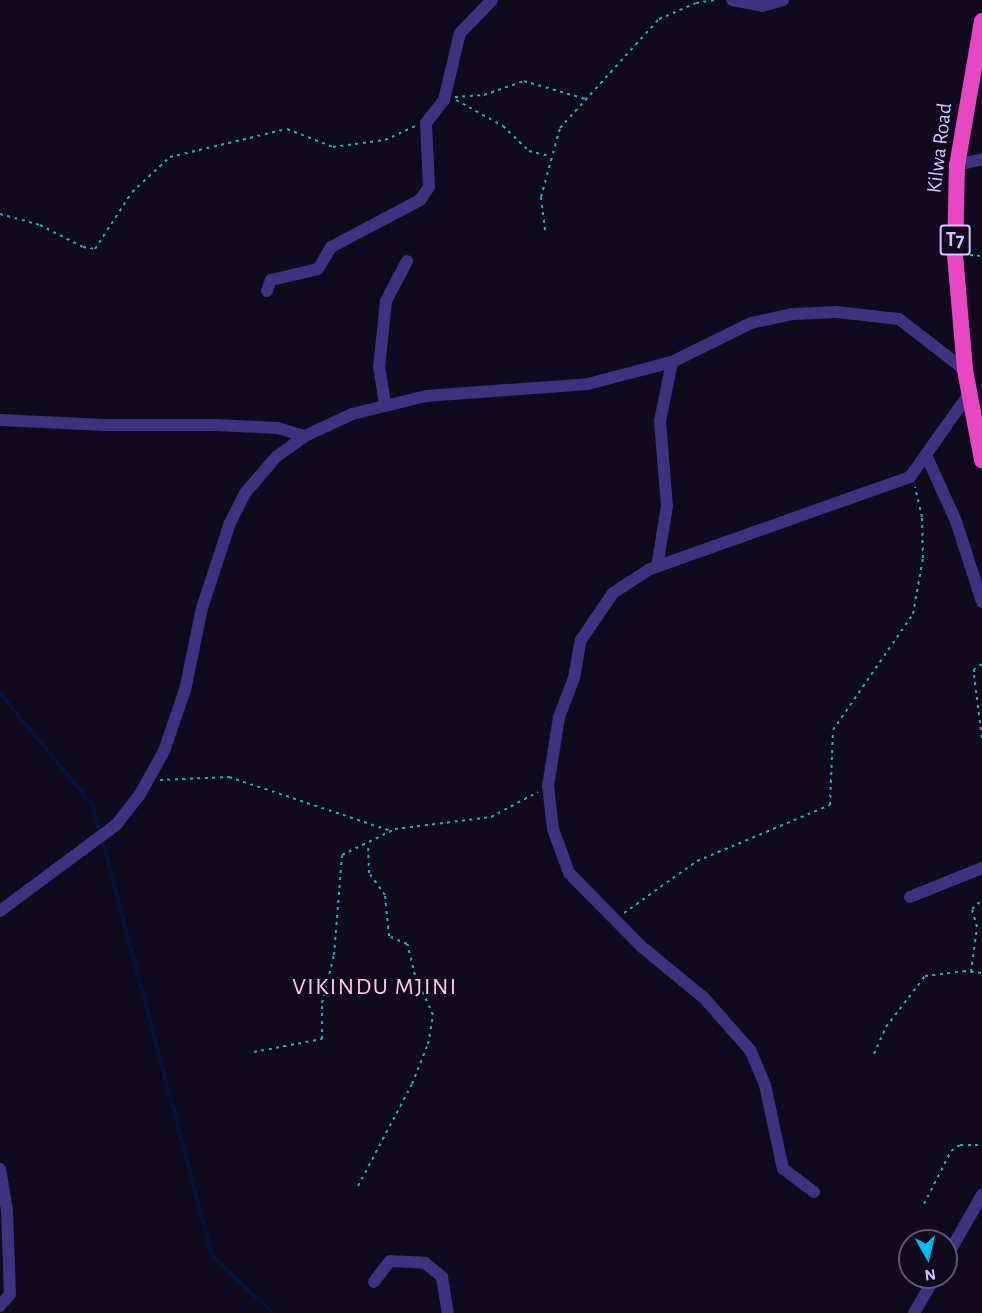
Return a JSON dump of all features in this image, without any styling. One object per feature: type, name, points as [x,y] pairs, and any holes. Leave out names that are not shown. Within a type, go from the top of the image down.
[{"type":"highway","name":"Kilwa Road","points":[[982,21],[957,165],[955,255],[968,394],[982,460]]},
{"type":"street","points":[[267,291],[272,280],[318,269],[332,247],[420,200],[429,187],[426,123],[444,100],[460,33],[492,0]]},
{"type":"street","points":[[732,0],[746,6],[783,0]]},
{"type":"street","points":[[957,165],[982,159]]},
{"type":"street","points":[[385,404],[379,368],[386,301],[407,261]]},
{"type":"street","points":[[0,911],[116,825],[148,779],[164,751],[184,690],[202,608],[230,523],[246,492],[276,457],[305,436],[385,404],[467,392],[588,384],[672,362],[767,317],[836,312],[899,319],[965,370]]},
{"type":"street","points":[[657,567],[667,506],[660,421],[672,362]]},
{"type":"street","points":[[814,1192],[783,1169],[765,1085],[750,1050],[704,998],[614,920],[569,873],[553,829],[548,786],[559,717],[574,678],[581,640],[613,593],[657,567],[910,477],[968,394]]},
{"type":"street","points":[[0,420],[104,425],[218,425],[278,428],[305,436]]},
{"type":"street","points":[[926,455],[956,521],[982,602]]},
{"type":"street","points":[[910,897],[982,868]]},
{"type":"street","points":[[0,1169],[8,1210],[10,1294],[0,1306]]},
{"type":"street","points":[[958,1237],[982,1195]]},
{"type":"street","points":[[374,1282],[390,1261],[425,1263],[442,1277],[448,1313]]},
{"type":"street","points":[[914,1313],[928,1289]]},
{"type":"path","points":[[545,230],[542,197],[549,156],[560,128],[659,19],[696,3],[715,0]]},
{"type":"path","points":[[549,156],[529,151],[503,126],[452,98],[484,94],[524,81],[585,99]]},
{"type":"path","points":[[0,214],[40,225],[83,247],[95,249],[132,192],[170,157],[287,129],[333,147],[385,140],[426,123]]},
{"type":"path","points":[[614,920],[696,861],[830,805],[833,730],[913,614],[923,558],[922,517],[910,477]]},
{"type":"path","points":[[982,664],[974,669],[974,675],[982,738]]},
{"type":"path","points":[[148,779],[190,781],[229,777],[391,831]]},
{"type":"path","points":[[254,1052],[322,1039],[322,1003],[334,955],[342,856],[391,831],[490,816],[548,786]]},
{"type":"path","points":[[358,1186],[412,1084],[429,1044],[433,1015],[407,945],[389,936],[385,895],[369,873],[368,843]]},
{"type":"path","points":[[971,972],[977,927],[972,909],[982,900]]},
{"type":"path","points":[[874,1054],[886,1027],[925,976],[982,973]]},
{"type":"path","points":[[924,1204],[951,1151],[960,1145],[982,1145]]},
{"type":"waterway","points":[[0,693],[93,806],[100,832]]},
{"type":"waterway","points":[[102,839],[212,1256],[273,1313]]},
{"type":"district","name":"VIKINDU MJINI","points":[[375,988]]}]
